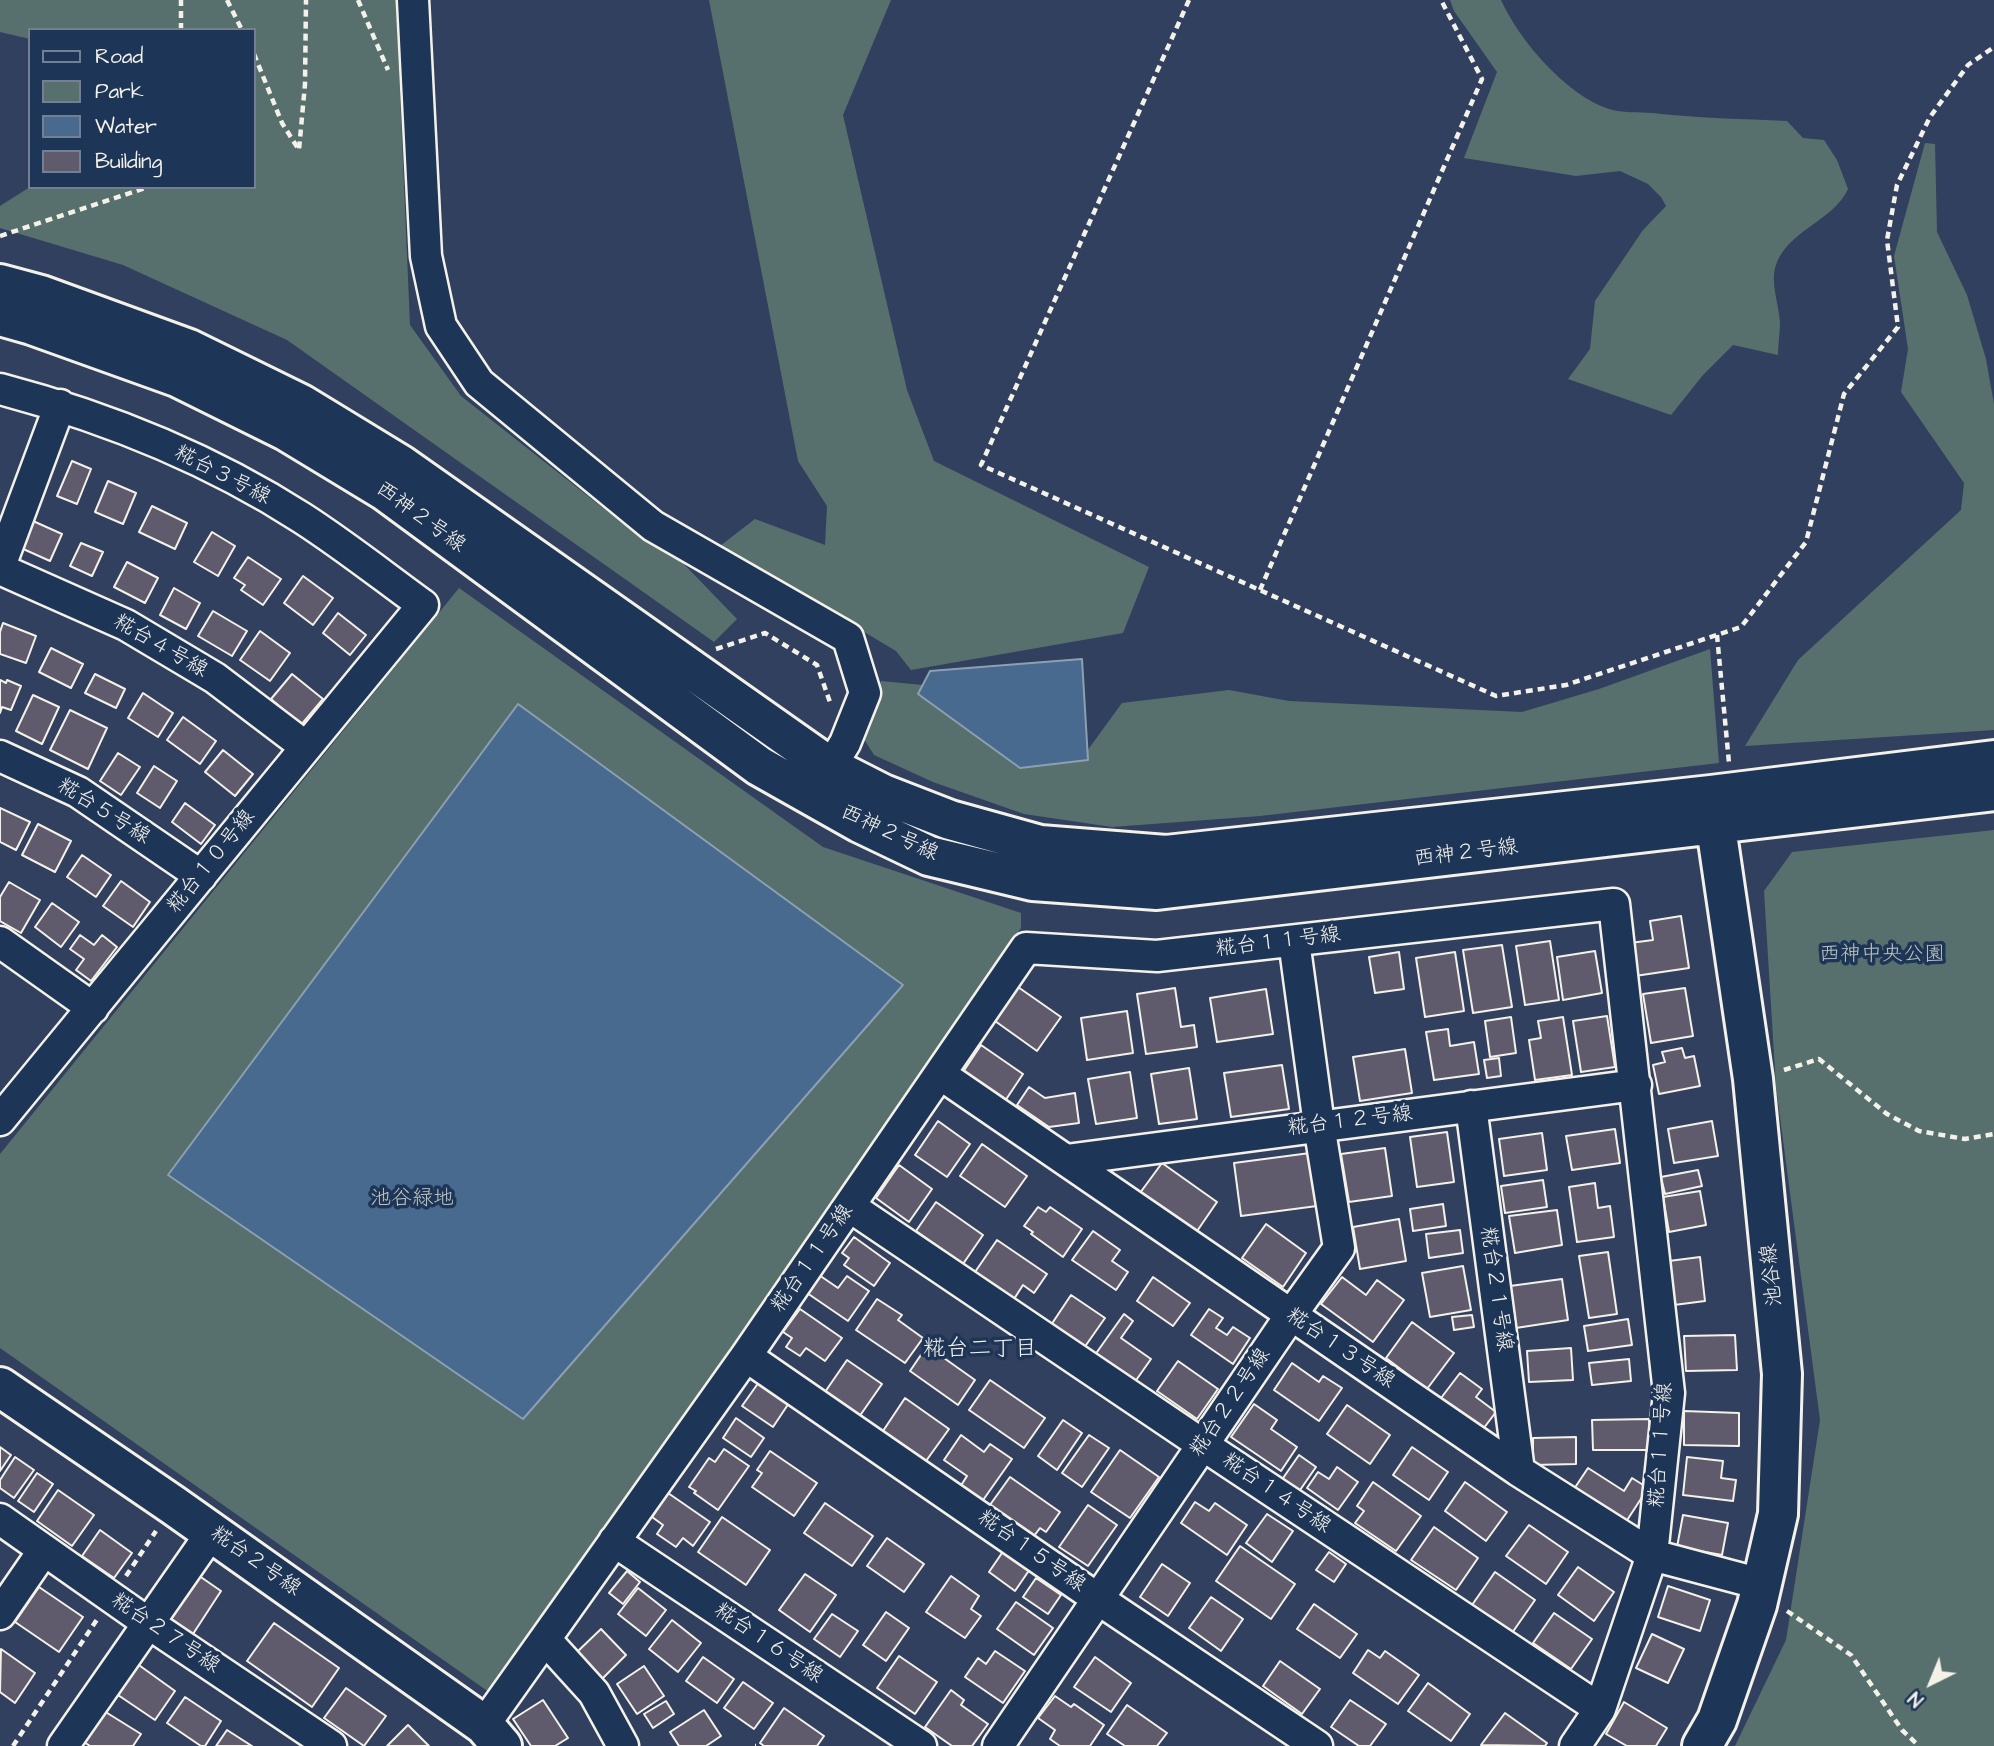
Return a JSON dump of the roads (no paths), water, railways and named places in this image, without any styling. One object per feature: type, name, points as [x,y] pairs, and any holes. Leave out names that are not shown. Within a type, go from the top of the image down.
[{"type":"street","points":[[413,0],[426,256],[441,327],[479,383],[653,526],[848,638],[865,692],[845,743],[822,782]]},
{"type":"street","name":"西神２号線","points":[[0,284],[41,295],[190,349],[301,404],[401,465],[822,782]]},
{"type":"street","name":"西神２号線","points":[[0,316],[177,377],[286,431],[385,491],[759,766],[883,794],[950,820],[1040,845],[1167,855],[1719,797],[1994,760]]},
{"type":"street","name":"糀台３号線","points":[[0,389],[60,405],[195,458],[302,518],[424,605]]},
{"type":"street","points":[[0,568],[60,405]]},
{"type":"street","name":"糀台４号線","points":[[0,568],[126,625],[215,678],[306,747]]},
{"type":"street","name":"糀台１０号線","points":[[0,1120],[424,605]]},
{"type":"street","name":"糀台５号線","points":[[0,756],[78,792],[201,876]]},
{"type":"street","name":"西神２号線","points":[[1719,797],[1994,791]]},
{"type":"street","name":"池谷線","points":[[1702,1746],[1717,1720],[1759,1595],[1779,1514],[1783,1374],[1753,1079],[1719,797]]},
{"type":"street","name":"糀台１１号線","points":[[493,1735],[545,1639],[746,1356],[1026,948],[1157,956],[1614,904],[1670,1393],[1652,1555],[1600,1709],[1575,1746]]},
{"type":"street","name":"糀台２２号線","points":[[998,1746],[1339,1248],[1294,941]]},
{"type":"street","points":[[0,942],[93,1008]]},
{"type":"street","name":"糀台１３号線","points":[[940,1074],[1519,1471],[1652,1555],[1759,1595]]},
{"type":"street","name":"糀台１２号線","points":[[1066,1160],[1636,1085]]},
{"type":"street","name":"糀台２１号線","points":[[1471,1106],[1519,1471]]},
{"type":"street","name":"糀台１４号線","points":[[849,1206],[1600,1709]]},
{"type":"street","name":"糀台１５号線","points":[[746,1356],[1098,1599],[1318,1746]]},
{"type":"street","name":"糀台２号線","points":[[0,1387],[212,1532],[493,1735]]},
{"type":"street","name":"糀台２７号線","points":[[0,1519],[111,1598],[331,1746]]},
{"type":"street","points":[[63,1746],[212,1532]]},
{"type":"street","name":"糀台１６号線","points":[[614,1541],[921,1746]]},
{"type":"street","points":[[0,1614],[44,1550]]},
{"type":"street","points":[[545,1639],[594,1693],[623,1746]]},
{"type":"water","points":[[1082,659],[1088,760],[1020,768],[918,694],[930,671]]},
{"type":"water","points":[[518,704],[903,985],[523,1419],[168,1175]]},
{"type":"district","name":"糀台二丁目","points":[[980,1350]]},
{"type":"park label","name":"西神中央公園","points":[[1882,956]]},
{"type":"park label","name":"池谷緑地","points":[[412,1200]]}]
